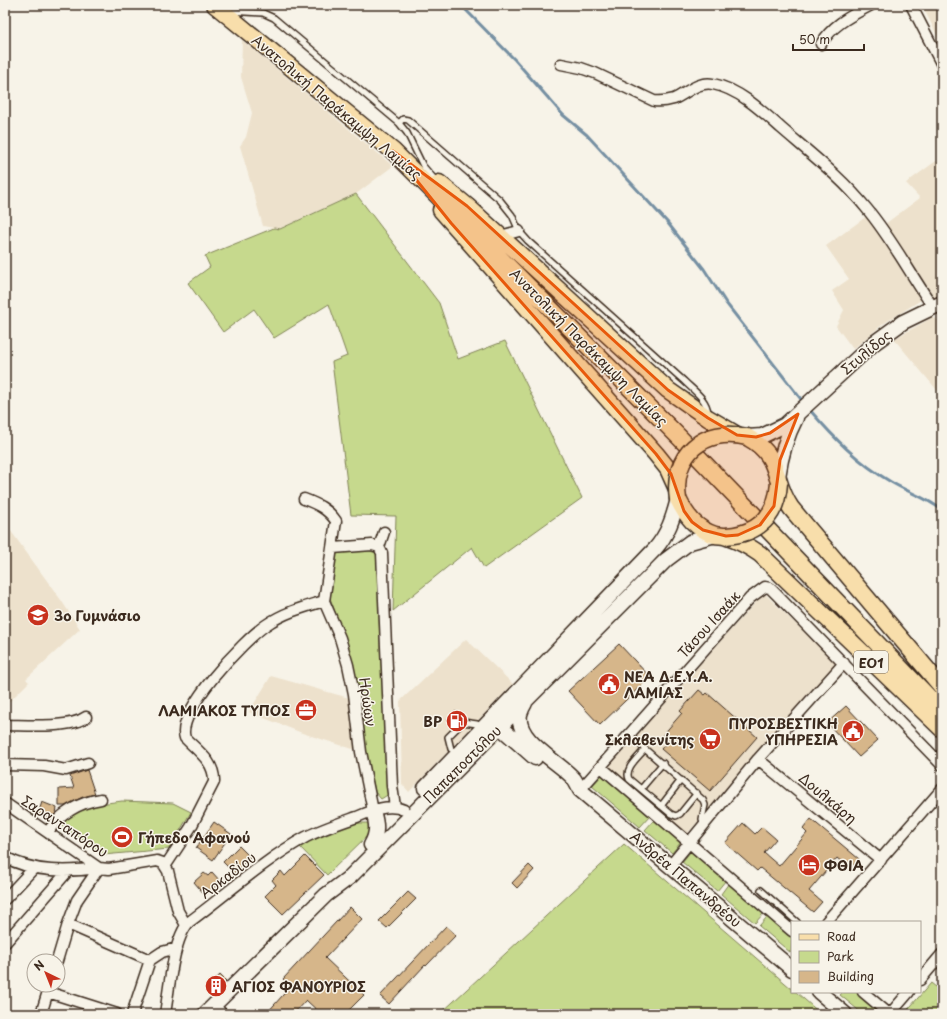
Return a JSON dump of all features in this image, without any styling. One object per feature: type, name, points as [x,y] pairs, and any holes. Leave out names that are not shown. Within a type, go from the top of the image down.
[{"type":"main road","name":"Ανατολική Παράκαμψη Λαμίας","points":[[218,8],[393,152],[680,438],[942,711]]},
{"type":"main road","points":[[393,152],[436,181],[467,206],[668,390],[708,418],[742,436]]},
{"type":"main road","points":[[393,152],[451,223],[656,454],[668,469],[678,494]]},
{"type":"main road","name":"Στυλίδος","points":[[742,436],[762,436],[770,433],[798,414],[874,343],[903,322],[938,305]]},
{"type":"main road","name":"Στυλίδος","points":[[779,480],[780,460],[798,414]]},
{"type":"main road","points":[[678,494],[679,469],[684,459],[694,447],[706,439],[716,435],[742,436]]},
{"type":"main road","name":"ΕΟ1","points":[[742,436],[764,449],[771,458],[791,508],[942,688]]},
{"type":"main road","points":[[720,536],[738,535],[760,525],[768,517],[774,506],[778,495],[779,480]]},
{"type":"main road","name":"ΕΟ1","points":[[678,494],[684,511],[692,522],[703,530],[749,547],[765,559],[942,729]]},
{"type":"main road","name":"Παπαποστόλου","points":[[205,1014],[326,895],[345,871],[403,811],[498,721],[547,662],[655,549],[664,539],[671,524],[678,494]]},
{"type":"main road","name":"Παπαποστόλου","points":[[498,721],[526,701],[672,555],[690,542],[720,536]]},
{"type":"main road","name":"Ανδρέα Παπανδρέου","points":[[526,701],[520,714],[520,721],[525,734],[535,746],[574,779],[580,790],[791,966]]},
{"type":"main road","name":"Ανδρέα Παπανδρέου","points":[[498,721],[568,786],[580,790]]},
{"type":"main road","points":[[371,845],[377,831],[377,823],[373,811]]},
{"type":"main road","name":"Παπαποστόλου","points":[[326,895],[350,877],[403,811]]},
{"type":"main road","points":[[820,993],[845,1014]]},
{"type":"street","points":[[821,44],[836,25],[871,5]]},
{"type":"street","points":[[911,5],[942,65]]},
{"type":"street","points":[[561,64],[581,68],[595,73],[654,101],[662,102],[674,99],[704,84],[719,86],[738,95],[767,116],[835,174],[868,210],[938,305]]},
{"type":"street","points":[[500,236],[519,231]]},
{"type":"street","points":[[165,1014],[177,948],[186,925],[178,910],[166,865],[191,827],[214,782],[214,774],[209,762],[185,738],[183,733],[188,716],[222,665],[245,641],[279,617],[324,601],[336,521],[331,514],[319,505],[304,499]]},
{"type":"street","points":[[384,532],[379,547],[382,553],[384,584],[392,778],[403,811]]},
{"type":"street","points":[[333,548],[372,545],[379,547]]},
{"type":"street","name":"Τάσου Ισαάκ","points":[[580,790],[750,598],[765,587],[770,588],[844,663]]},
{"type":"street","name":"Ηρώων","points":[[324,601],[340,638],[348,665],[354,694],[361,752],[373,811]]},
{"type":"street","points":[[908,646],[942,682]]},
{"type":"street","points":[[670,866],[758,759],[844,663],[942,765]]},
{"type":"street","points":[[5,724],[54,724],[81,721],[86,717]]},
{"type":"street","name":"Δουλκάρη","points":[[758,759],[881,860]]},
{"type":"street","points":[[5,764],[44,766],[66,770],[88,763]]},
{"type":"street","points":[[601,767],[791,930]]},
{"type":"street","points":[[827,921],[942,789]]},
{"type":"street","points":[[48,832],[62,815],[90,801],[101,799]]},
{"type":"street","name":"Σαρανταπόρου","points":[[5,803],[99,868],[109,869],[157,861],[166,865]]},
{"type":"street","name":"Αρκαδίου","points":[[186,925],[294,844],[319,831],[385,807],[403,811]]},
{"type":"street","points":[[5,857],[34,868],[68,870],[99,868]]},
{"type":"street","points":[[5,899],[34,868]]},
{"type":"street","points":[[59,953],[77,900],[99,868]]},
{"type":"street","points":[[5,943],[68,870]]},
{"type":"street","points":[[68,924],[150,960]]},
{"type":"street","points":[[132,1014],[150,960],[162,952],[177,948]]},
{"type":"street","points":[[921,979],[942,954]]},
{"type":"street","points":[[41,1014],[47,993]]},
{"type":"street","points":[[62,993],[117,1014]]},
{"type":"street","points":[[864,993],[890,1014],[908,993]]},
{"type":"lane","points":[[218,8],[263,13],[274,18],[400,123],[407,132],[423,166],[436,181]]},
{"type":"lane","points":[[400,123],[403,119],[408,120],[500,200],[512,215],[519,231],[528,241],[704,400],[707,406],[708,418]]},
{"type":"lane","points":[[451,749],[448,737],[463,722],[477,724]]},
{"type":"lane","points":[[629,735],[697,793],[705,805],[702,819],[704,824]]},
{"type":"lane","points":[[645,749],[628,770],[627,774],[629,779],[661,806],[676,816],[680,814],[697,793]]},
{"type":"lane","points":[[641,789],[663,764]]},
{"type":"lane","points":[[661,806],[681,780]]},
{"type":"lane","points":[[761,890],[796,921]]},
{"type":"lane","points":[[215,1004],[226,1014]]},
{"type":"highlighted area","points":[[393,151],[467,206],[668,390],[708,418],[737,435],[756,437],[770,433],[798,414],[780,460],[774,506],[760,525],[738,535],[726,536],[703,530],[692,522],[684,511],[671,474],[656,454],[451,223]]},
{"type":"shaded area","points":[[922,5],[942,5],[942,45]]},
{"type":"shaded area","points":[[242,40],[393,166],[356,194],[279,229],[263,226],[240,146],[246,137],[252,113],[241,77]]},
{"type":"shaded area","points":[[936,161],[942,165],[942,295],[935,298],[885,224],[920,198],[906,183]]},
{"type":"shaded area","points":[[867,216],[921,300],[883,324],[853,349],[836,326],[844,310],[832,291],[849,279],[826,246]]},
{"type":"shaded area","points":[[933,317],[942,323],[942,396],[894,339]]},
{"type":"shaded area","name":"3ο Γυμνάσιο","points":[[5,523],[61,600],[80,629],[26,679],[29,682],[5,706]]},
{"type":"shaded area","points":[[764,593],[837,664],[685,836],[606,768]]},
{"type":"shaded area","points":[[466,639],[513,684],[409,792],[402,784],[400,701]]},
{"type":"shaded area","points":[[271,676],[349,698],[356,750],[302,733],[249,712]]},
{"type":"green space","points":[[356,194],[439,303],[458,359],[505,341],[582,498],[484,568],[472,547],[393,611],[396,516],[351,515],[332,362],[347,356],[329,304],[274,338],[254,309],[223,332],[188,283],[210,267],[205,256],[274,228],[280,229]]},
{"type":"green space","points":[[362,549],[377,553],[380,645],[389,794],[381,799],[375,792],[364,740],[353,662],[330,598],[336,552]]},
{"type":"green space","points":[[602,775],[650,816],[640,827],[592,786]]},
{"type":"green space","name":"Γήπεδο Αφανού","points":[[122,801],[173,803],[191,812],[169,849],[103,855],[61,825],[72,814],[80,810],[96,805]]},
{"type":"green space","points":[[654,820],[681,842],[672,853],[645,830]]},
{"type":"green space","points":[[355,823],[368,823],[372,827],[371,832],[327,875],[299,846],[306,841]]},
{"type":"green space","points":[[624,844],[791,988],[791,993],[797,993],[821,1014],[440,1014]]},
{"type":"green space","points":[[691,851],[726,880],[717,891],[682,862]]},
{"type":"green space","points":[[729,883],[764,913],[755,923],[721,894]]},
{"type":"green space","points":[[768,916],[791,936],[791,953],[759,926]]},
{"type":"green space","points":[[931,983],[942,992],[942,1014],[904,1014]]},
{"type":"green space","points":[[842,993],[859,993],[883,1014],[863,1014],[840,995]]},
{"type":"building","name":"ΝΕΑ Δ.Ε.Υ.Α. ΛΑΜΙΑΣ","points":[[619,644],[650,677],[600,725],[568,691]]},
{"type":"building","name":"Σκλαβενίτης","points":[[699,690],[705,695],[707,693],[757,737],[710,791],[661,749],[668,741],[662,736],[682,713],[680,711]]},
{"type":"building","name":"ΠΥΡΟΣΒΕΣΤΙΚΗ ΥΠΗΡΕΣΙΑ","points":[[846,706],[878,740],[859,757],[827,723]]},
{"type":"building","points":[[455,711],[463,718],[454,725],[447,719]]},
{"type":"building","points":[[87,770],[95,794],[83,797],[65,806],[59,806],[59,789],[74,788],[70,776]]},
{"type":"building","points":[[42,802],[57,808],[56,813],[50,819],[38,814]]},
{"type":"building","name":"ΦΘΙΑ","points":[[811,819],[859,859],[850,869],[837,858],[809,891],[822,902],[813,912],[760,868],[757,871],[725,843],[743,823],[755,834],[762,827],[776,839],[764,853],[779,866],[807,833],[803,829]]},
{"type":"building","points":[[214,822],[231,834],[213,860],[196,848]]},
{"type":"building","points":[[239,846],[250,857],[234,873],[223,862]]},
{"type":"building","points":[[305,856],[324,875],[283,914],[265,896],[276,885],[272,880],[281,871],[285,876]]},
{"type":"building","points":[[529,865],[534,870],[517,888],[512,883]]},
{"type":"building","points":[[212,872],[221,882],[205,895],[194,882],[204,873],[208,876]]},
{"type":"building","points":[[408,892],[416,899],[387,928],[379,921]]},
{"type":"building","points":[[350,907],[362,919],[325,958],[364,995],[345,1014],[321,1014],[306,1000],[293,1014],[266,1014],[291,986],[283,979]]},
{"type":"building","points":[[446,926],[456,935],[426,966],[425,965],[389,1004],[380,996]]},
{"type":"building","name":"ΑΓΙΟΣ ΦΑΝΟΥΡΙΟΣ","points":[[220,975],[226,981],[212,996],[205,989]]},
{"type":"waterway","points":[[461,5],[515,60],[563,115],[587,135],[667,222],[704,269],[726,303],[804,403]]},
{"type":"waterway","points":[[809,409],[837,440],[867,466],[891,482],[936,505],[942,510]]},
{"type":"place","name":"3ο Γυμνάσιο","points":[[38,615]]},
{"type":"place","name":"ΝΕΑ Δ.Ε.Υ.Α. ΛΑΜΙΑΣ","points":[[609,684]]},
{"type":"place","name":"ΛΑΜΙΑΚΟΣ ΤΥΠΟΣ","points":[[306,710]]},
{"type":"place","name":"BP","points":[[457,721]]},
{"type":"place","name":"ΠΥΡΟΣΒΕΣΤΙΚΗ ΥΠΗΡΕΣΙΑ","points":[[853,731]]},
{"type":"place","name":"Σκλαβενίτης","points":[[710,739]]},
{"type":"place","name":"Γήπεδο Αφανού","points":[[122,837]]},
{"type":"place","name":"ΦΘΙΑ","points":[[809,865]]},
{"type":"place","name":"ΑΓΙΟΣ ΦΑΝΟΥΡΙΟΣ","points":[[216,986]]}]
